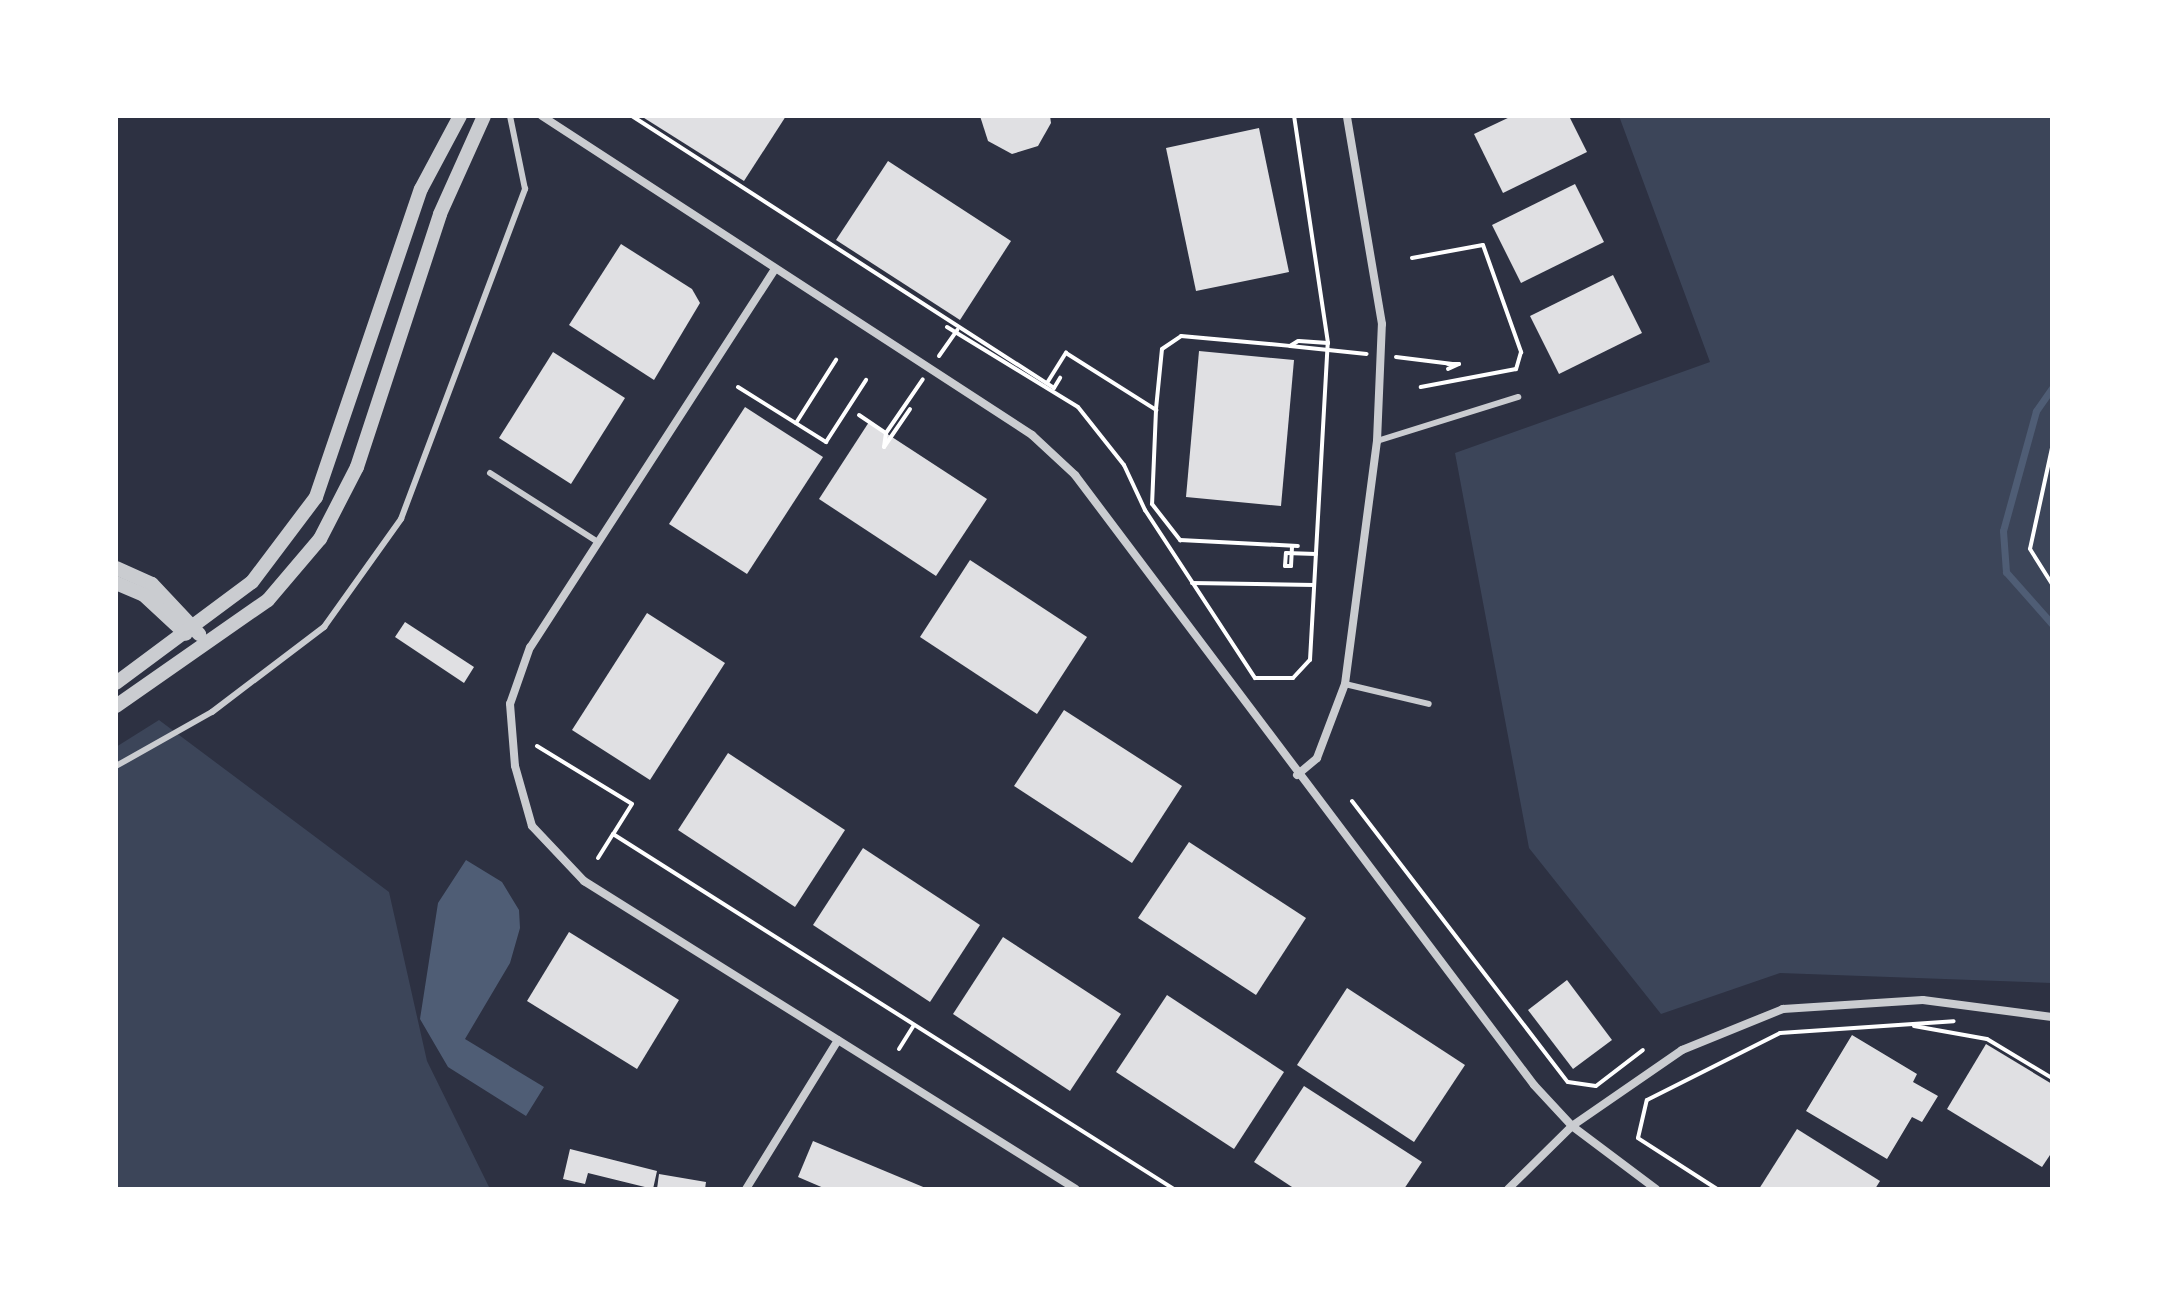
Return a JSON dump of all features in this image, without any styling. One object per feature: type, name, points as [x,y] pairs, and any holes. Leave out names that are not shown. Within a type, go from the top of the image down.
[{"type":"street","points":[[116,683],[191,631],[261,573],[316,497],[421,189],[460,116]]},
{"type":"street","points":[[116,706],[193,653],[286,581],[341,502],[440,214],[484,116]]},
{"type":"street","points":[[542,116],[1032,435],[1075,475],[1297,775],[1572,1126],[1656,1189]]},
{"type":"street","points":[[1297,775],[1317,758],[1345,684],[1377,441],[1382,324],[1347,116]]},
{"type":"street","points":[[775,269],[530,647],[510,704],[515,766],[532,826],[584,881],[1076,1189]]},
{"type":"street","points":[[116,568],[152,584],[191,631],[193,653]]},
{"type":"street","points":[[116,583],[144,595],[191,631]]},
{"type":"street","points":[[1508,1189],[1572,1126],[1682,1050],[1783,1009],[1923,1000],[2052,1017]]},
{"type":"street","points":[[746,1189],[838,1040]]},
{"type":"lane","points":[[116,766],[212,712],[313,637],[401,519],[525,189],[510,116]]},
{"type":"lane","points":[[1377,441],[1518,397]]},
{"type":"lane","points":[[490,473],[598,542]]},
{"type":"lane","points":[[1345,684],[1429,704]]},
{"type":"path","points":[[632,116],[1054,388],[1060,378]]},
{"type":"path","points":[[947,327],[1078,407],[1124,465],[1191,583],[1255,678],[1273,681],[1293,678],[1310,660],[1328,343],[1294,116]]},
{"type":"path","points":[[1412,258],[1483,245],[1521,352],[1516,369],[1421,387]]},
{"type":"path","points":[[935,362],[960,326]]},
{"type":"path","points":[[1316,554],[1286,553],[1285,566],[1291,566],[1294,547],[1180,540],[1152,504],[1156,410],[1162,349],[1181,336],[1328,343]]},
{"type":"path","points":[[1047,383],[1066,353],[1156,410]]},
{"type":"path","points":[[796,423],[836,360]]},
{"type":"path","points":[[1448,369],[1451,382]]},
{"type":"path","points":[[910,409],[884,447],[886,433],[926,374]]},
{"type":"path","points":[[738,387],[826,442],[866,380]]},
{"type":"path","points":[[859,415],[886,433]]},
{"type":"path","points":[[2052,448],[2030,549],[2052,584]]},
{"type":"path","points":[[1191,583],[1314,585]]},
{"type":"path","points":[[537,746],[632,804],[598,858]]},
{"type":"path","points":[[1352,801],[1568,1082],[1596,1086],[1643,1050]]},
{"type":"path","points":[[613,834],[1174,1189]]},
{"type":"path","points":[[1717,1189],[1638,1138],[1647,1100],[1780,1033],[1965,1021]]},
{"type":"path","points":[[899,1049],[914,1025]]},
{"type":"path","points":[[1908,1025],[1987,1039],[2052,1078]]},
{"type":"shaded area","points":[[1619,116],[2052,116],[2052,983],[1780,973],[1661,1014],[1529,848],[1455,453],[1710,362]]},
{"type":"shaded area","points":[[159,720],[389,892],[427,1061],[490,1189],[116,1189],[116,747]]},
{"type":"shaded area","points":[[466,860],[502,882],[519,910],[520,928],[510,963],[465,1039],[544,1087],[526,1116],[448,1067],[420,1019],[438,903]]},
{"type":"building","points":[[641,116],[786,116],[744,181]]},
{"type":"building","points":[[980,116],[1050,116],[1051,123],[1038,146],[1012,154],[988,141]]},
{"type":"building","points":[[1512,116],[1569,116],[1587,152],[1503,193],[1474,134]]},
{"type":"building","points":[[1259,128],[1289,272],[1196,291],[1166,148]]},
{"type":"building","points":[[888,161],[1011,241],[960,320],[836,240]]},
{"type":"building","points":[[1575,184],[1604,242],[1521,283],[1492,225]]},
{"type":"building","points":[[621,244],[692,289],[700,303],[654,380],[569,325]]},
{"type":"building","points":[[1613,275],[1642,333],[1559,374],[1530,316]]},
{"type":"building","points":[[1199,351],[1294,360],[1281,506],[1186,497]]},
{"type":"building","points":[[553,352],[625,398],[571,484],[499,438]]},
{"type":"building","points":[[745,407],[823,457],[747,574],[669,524]]},
{"type":"building","points":[[869,422],[987,499],[936,576],[819,499]]},
{"type":"building","points":[[970,560],[1087,637],[1037,714],[920,637]]},
{"type":"building","points":[[647,613],[725,663],[650,780],[572,730]]},
{"type":"building","points":[[405,622],[474,667],[464,683],[395,637]]},
{"type":"building","points":[[1064,710],[1182,786],[1132,863],[1014,786]]},
{"type":"building","points":[[728,753],[845,830],[795,907],[678,830]]},
{"type":"building","points":[[1189,842],[1306,918],[1256,995],[1138,918]]},
{"type":"building","points":[[863,848],[980,925],[930,1002],[813,925]]},
{"type":"building","points":[[569,932],[679,1000],[637,1069],[527,1001]]},
{"type":"building","points":[[1003,937],[1121,1014],[1070,1091],[953,1014]]},
{"type":"building","points":[[1567,980],[1612,1040],[1573,1069],[1528,1010]]},
{"type":"building","points":[[1347,988],[1465,1065],[1414,1142],[1297,1065]]},
{"type":"building","points":[[1167,995],[1284,1072],[1234,1149],[1116,1072]]},
{"type":"building","points":[[1852,1035],[1917,1074],[1913,1082],[1938,1096],[1922,1122],[1912,1117],[1887,1159],[1806,1111]]},
{"type":"building","points":[[1986,1044],[2052,1084],[2052,1152],[2042,1167],[1947,1109]]},
{"type":"building","points":[[1304,1086],[1422,1162],[1404,1189],[1295,1189],[1254,1162]]},
{"type":"building","points":[[1797,1129],[1880,1181],[1875,1189],[1759,1189]]},
{"type":"building","points":[[813,1141],[928,1189],[826,1189],[798,1177]]},
{"type":"building","points":[[570,1149],[657,1171],[653,1189],[588,1173],[585,1184],[563,1179]]},
{"type":"building","points":[[659,1174],[706,1182],[705,1189],[657,1189]]},
{"type":"waterway","points":[[2052,388],[2036,411],[2003,531],[2006,572],[2052,624]]}]
